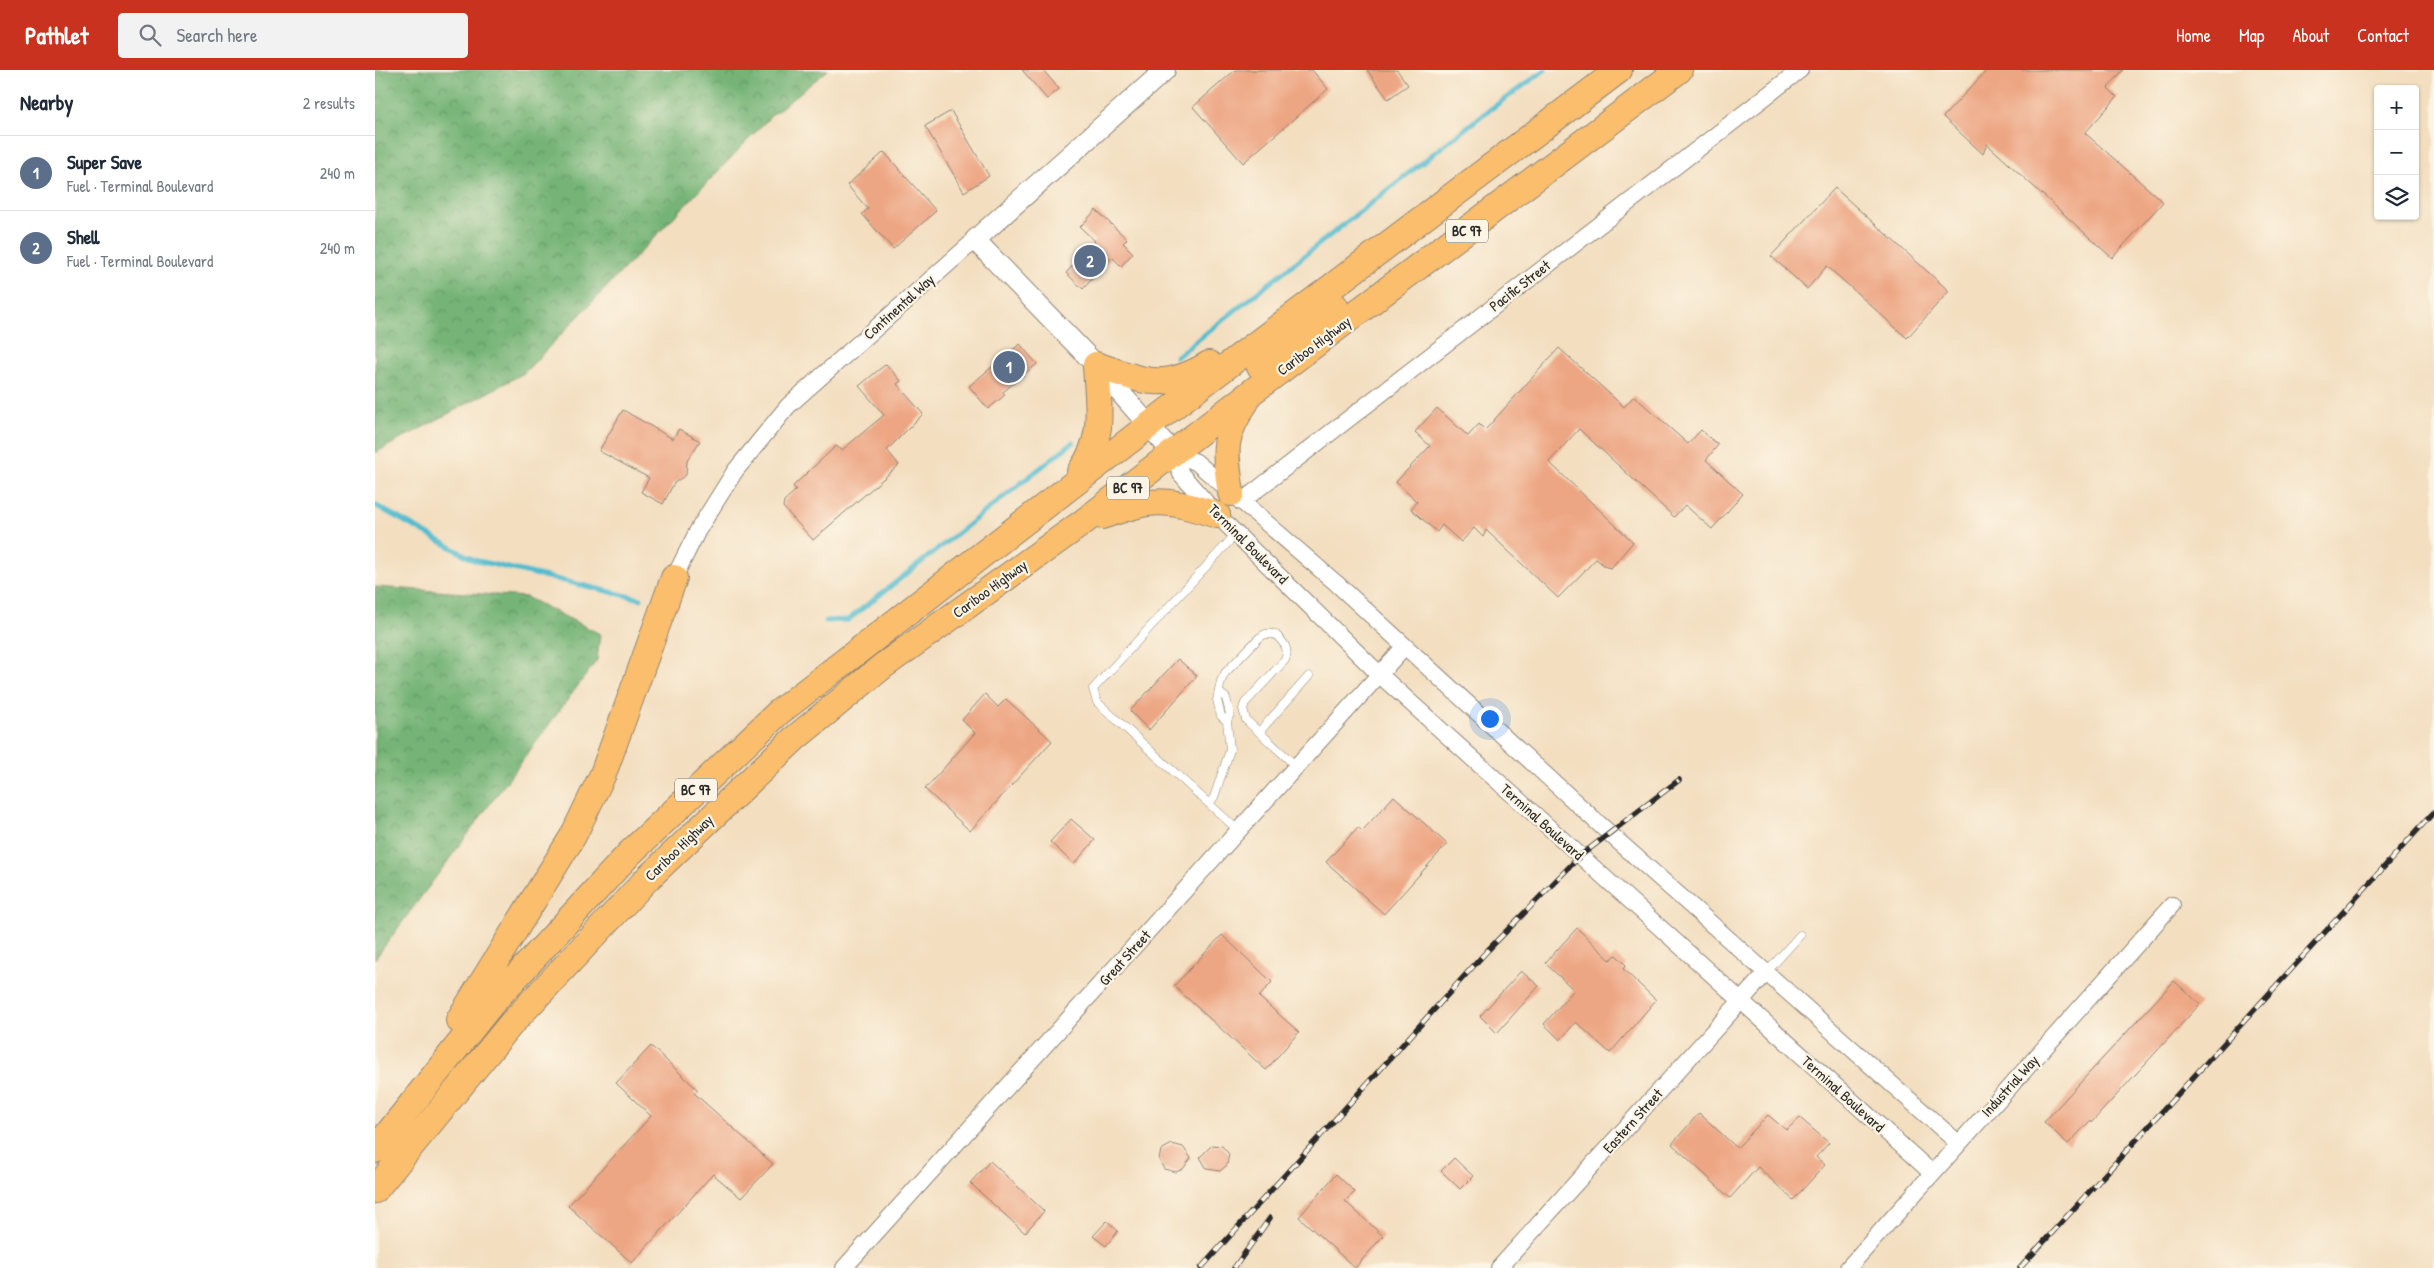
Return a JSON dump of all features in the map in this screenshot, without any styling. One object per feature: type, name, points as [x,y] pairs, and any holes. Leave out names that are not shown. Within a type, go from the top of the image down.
[{"type":"highway","name":"Cariboo Highway","points":[[375,1148],[492,1003],[629,854],[778,713],[1149,425],[1431,210],[1619,70]]},
{"type":"highway","name":"Cariboo Highway","points":[[375,1190],[511,1024],[647,879],[794,740],[883,666],[1082,523],[1253,391],[1679,70]]},
{"type":"highway","points":[[1173,453],[1176,438],[1183,426],[1365,282],[1396,251],[1431,210]]},
{"type":"highway","points":[[1070,486],[1091,457],[1097,441],[1099,424],[1096,365],[1144,381],[1159,382],[1181,378],[1194,373],[1314,299]]},
{"type":"highway","points":[[1082,523],[1134,505],[1155,501],[1181,504],[1229,503],[1225,452],[1227,436],[1232,423],[1253,391]]},
{"type":"highway","points":[[883,666],[891,650],[1127,469],[1140,455],[1147,442],[1149,425]]},
{"type":"highway","points":[[375,1148],[483,985],[573,836],[603,774],[674,578]]},
{"type":"street","name":"Continental Way","points":[[674,578],[698,530],[735,471],[788,406],[1165,70]]},
{"type":"street","name":"Pacific Street","points":[[1229,503],[1800,70]]},
{"type":"street","name":"Terminal Boulevard","points":[[975,240],[1096,365],[1149,425],[1173,453],[1181,474],[1229,503],[1336,583],[1766,973],[1958,1143]]},
{"type":"street","name":"Terminal Boulevard","points":[[1173,453],[1196,462],[1229,503],[1236,534],[1380,675],[1932,1173]]},
{"type":"street","name":"Great Street","points":[[844,1268],[1240,832],[1405,646]]},
{"type":"street","name":"Industrial Way","points":[[1848,1268],[2172,905]]},
{"type":"street","name":"Eastern Street","points":[[1499,1268],[1766,973]]},
{"type":"lane","points":[[1236,534],[1093,689],[1097,702],[1240,832]]},
{"type":"lane","points":[[1209,804],[1214,797],[1230,750],[1227,721],[1221,716],[1217,700],[1225,673],[1265,634],[1275,634],[1287,649],[1285,660],[1245,703],[1243,709],[1246,720],[1297,767]]},
{"type":"lane","points":[[1259,732],[1309,676]]},
{"type":"lane","points":[[1766,973],[1800,935]]},
{"type":"green space","points":[[375,70],[828,70],[772,115],[524,373],[375,453]]},
{"type":"green space","points":[[375,587],[526,597],[600,634],[597,660],[375,959]]},
{"type":"building","points":[[1022,70],[1043,70],[1059,89],[1047,99]]},
{"type":"building","points":[[1235,70],[1312,70],[1328,89],[1243,163],[1193,107]]},
{"type":"building","points":[[1367,70],[1397,70],[1408,85],[1388,99]]},
{"type":"building","points":[[1987,70],[2123,70],[2108,88],[2117,97],[2085,133],[2163,202],[2112,258],[1987,144],[1983,154],[1943,117]]},
{"type":"building","points":[[951,111],[989,176],[964,192],[925,126]]},
{"type":"building","points":[[884,152],[936,211],[893,249],[862,214],[868,209],[847,185]]},
{"type":"building","points":[[1835,188],[1949,291],[1907,338],[1827,266],[1807,289],[1771,256]]},
{"type":"building","points":[[1096,210],[1127,239],[1123,243],[1133,253],[1121,266],[1112,257],[1083,289],[1066,273],[1095,241],[1080,227]]},
{"type":"building","points":[[1020,344],[1037,364],[1003,392],[1005,395],[988,409],[969,386]]},
{"type":"building","points":[[1559,348],[1624,407],[1634,396],[1688,444],[1701,430],[1718,445],[1706,460],[1743,494],[1712,529],[1685,505],[1674,517],[1579,429],[1549,462],[1633,542],[1611,568],[1606,567],[1596,559],[1558,598],[1486,530],[1483,537],[1474,528],[1461,542],[1442,525],[1437,532],[1411,509],[1417,502],[1396,482],[1430,446],[1415,432],[1437,408],[1468,436],[1479,424],[1485,430]]},
{"type":"building","points":[[886,364],[901,381],[897,384],[923,414],[887,450],[899,465],[813,540],[783,507],[784,501],[796,490],[793,486],[836,446],[842,450],[884,415],[859,386]]},
{"type":"building","points":[[623,410],[673,439],[679,429],[700,441],[687,461],[686,475],[674,483],[663,504],[641,492],[649,478],[599,451]]},
{"type":"building","points":[[1178,659],[1197,676],[1149,730],[1130,711]]},
{"type":"building","points":[[985,694],[998,707],[1006,699],[1052,741],[970,831],[925,789],[975,733],[962,720]]},
{"type":"building","points":[[1394,796],[1447,844],[1384,914],[1326,862],[1358,827],[1362,831]]},
{"type":"building","points":[[1071,819],[1095,840],[1074,864],[1050,842]]},
{"type":"building","points":[[1577,928],[1610,960],[1616,955],[1626,965],[1623,969],[1656,1000],[1610,1053],[1576,1022],[1560,1040],[1544,1024],[1574,990],[1545,963]]},
{"type":"building","points":[[1222,935],[1272,982],[1259,997],[1299,1032],[1266,1070],[1174,986]]},
{"type":"building","points":[[1521,971],[1539,986],[1497,1033],[1480,1016]]},
{"type":"building","points":[[2174,981],[2200,1004],[2091,1123],[2090,1121],[2068,1144],[2044,1122]]},
{"type":"building","points":[[651,1046],[698,1090],[694,1093],[773,1164],[741,1198],[713,1174],[632,1263],[568,1206],[651,1116],[616,1083]]},
{"type":"building","points":[[1699,1113],[1737,1148],[1768,1115],[1786,1130],[1800,1118],[1829,1143],[1816,1157],[1825,1165],[1793,1200],[1758,1167],[1730,1198],[1672,1144]]},
{"type":"building","points":[[1172,1144],[1183,1147],[1191,1158],[1183,1169],[1176,1172],[1164,1169],[1159,1160],[1161,1150]]},
{"type":"building","points":[[1212,1145],[1222,1146],[1229,1154],[1227,1165],[1220,1171],[1207,1169],[1200,1157]]},
{"type":"building","points":[[1454,1158],[1473,1176],[1460,1189],[1441,1171]]},
{"type":"building","points":[[990,1161],[1044,1211],[1025,1233],[970,1183]]},
{"type":"building","points":[[1336,1174],[1355,1192],[1345,1201],[1383,1236],[1355,1268],[1299,1217]]},
{"type":"building","points":[[1107,1221],[1118,1231],[1106,1246],[1093,1236]]},
{"type":"waterway","points":[[1176,357],[1481,116],[1545,70]]},
{"type":"waterway","points":[[826,621],[848,620],[1073,442]]},
{"type":"waterway","points":[[375,505],[474,560],[641,599]]},
{"type":"railway","points":[[1201,1268],[1487,951],[1580,856],[1679,780]]},
{"type":"railway","points":[[2020,1268],[2434,812]]},
{"type":"railway","points":[[1234,1268],[1270,1218]]},
{"type":"place","name":"Shell","points":[[1090,261]]},
{"type":"place","name":"Super Save","points":[[1009,367]]}]
